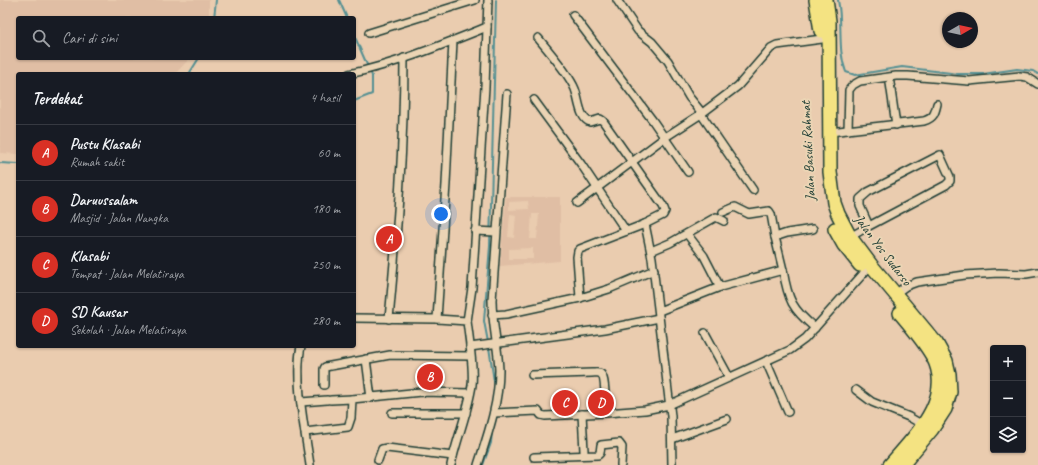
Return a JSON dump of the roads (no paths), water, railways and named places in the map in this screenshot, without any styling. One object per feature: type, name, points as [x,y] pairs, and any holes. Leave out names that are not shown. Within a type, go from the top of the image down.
[{"type":"highway","name":"Jalan Basuki Rahmat","points":[[816,0],[822,39],[822,149],[823,182],[826,204],[832,222],[844,245],[868,268],[933,356],[938,370],[939,390],[933,408],[923,425],[890,465]]},
{"type":"highway","name":"Jalan Yos Sudarso","points":[[826,0],[829,21],[830,172],[834,204],[850,237],[868,268],[895,294],[929,333],[939,348],[946,361],[950,383],[948,400],[941,416],[902,465]]},
{"type":"street","points":[[369,33],[475,0]]},
{"type":"street","points":[[451,465],[466,413],[472,376],[470,356],[471,346],[467,321],[478,231],[488,0]]},
{"type":"street","points":[[617,0],[638,31],[652,42],[668,61],[689,97],[753,190]]},
{"type":"street","points":[[573,15],[688,172]]},
{"type":"street","points":[[356,72],[380,67],[453,41],[487,27]]},
{"type":"street","points":[[538,38],[575,88],[580,108],[585,118],[590,122],[598,119],[603,120],[665,211],[663,215],[645,224],[579,250],[577,257],[580,298]]},
{"type":"street","points":[[576,203],[738,86],[770,48],[777,45],[822,39]]},
{"type":"street","points":[[437,319],[446,184],[453,41]]},
{"type":"street","points":[[389,319],[402,158],[404,58]]},
{"type":"street","points":[[848,130],[850,90],[853,85],[860,81],[896,76],[969,81],[1020,76],[1027,77],[1038,84]]},
{"type":"street","points":[[890,83],[896,125]]},
{"type":"street","points":[[478,465],[494,412],[498,388],[498,354],[493,343],[492,315],[494,232],[507,94]]},
{"type":"street","points":[[534,100],[581,164],[626,231]]},
{"type":"street","points":[[830,132],[929,120],[935,114],[937,104]]},
{"type":"street","points":[[850,237],[946,186],[950,181],[950,177],[940,155],[868,192],[862,197],[860,199],[860,206],[869,226]]},
{"type":"street","points":[[724,212],[735,207],[749,214],[768,211],[770,214],[788,294],[795,309],[815,328]]},
{"type":"street","points":[[651,251],[670,243],[716,217],[724,221]]},
{"type":"street","points":[[645,224],[654,270],[659,314],[672,439],[672,465]]},
{"type":"street","points":[[775,237],[787,233],[813,229]]},
{"type":"street","points":[[478,231],[494,232]]},
{"type":"street","points":[[687,234],[704,256],[720,287]]},
{"type":"street","points":[[494,412],[538,411],[543,416],[645,410],[669,405],[794,348],[815,328],[868,268]]},
{"type":"street","points":[[492,315],[506,314],[580,298],[602,291],[654,270]]},
{"type":"street","points":[[471,346],[605,330],[659,314],[720,287],[783,270]]},
{"type":"street","points":[[895,294],[906,286],[917,282],[965,275],[999,273],[1026,274],[1038,272]]},
{"type":"street","points":[[356,318],[437,319],[467,321]]},
{"type":"street","points":[[705,333],[728,377]]},
{"type":"street","points":[[301,348],[299,367],[301,402],[310,465]]},
{"type":"street","points":[[324,385],[325,367],[366,359],[400,355],[470,356]]},
{"type":"street","points":[[366,359],[371,398]]},
{"type":"street","points":[[766,361],[788,412]]},
{"type":"street","points":[[532,375],[592,372],[601,374],[604,382],[606,413]]},
{"type":"street","points":[[856,390],[872,402],[909,417],[923,425]]},
{"type":"street","points":[[301,402],[371,398],[415,392],[470,393]]},
{"type":"street","points":[[305,432],[348,427],[351,418],[352,399]]},
{"type":"street","points":[[392,413],[466,413]]},
{"type":"street","points":[[582,414],[584,451]]},
{"type":"street","points":[[672,439],[727,419]]},
{"type":"street","points":[[534,457],[598,455],[600,453],[601,445],[619,443],[622,447],[621,465]]},
{"type":"street","points":[[378,460],[382,449],[387,448],[453,456]]},
{"type":"waterway","points":[[214,16],[216,0]]},
{"type":"waterway","points":[[339,0],[346,16]]},
{"type":"waterway","points":[[488,342],[484,321],[490,246],[496,0]]},
{"type":"waterway","points":[[838,0],[841,45],[843,63],[846,72],[855,75],[902,67],[959,74],[983,74],[1017,69],[1033,71],[1038,74]]},
{"type":"waterway","points":[[356,40],[368,67]]},
{"type":"waterway","points":[[190,72],[198,60]]},
{"type":"waterway","points":[[356,100],[372,94],[372,76],[370,71]]},
{"type":"waterway","points":[[0,163],[16,164]]},
{"type":"waterway","points":[[489,347],[495,388]]},
{"type":"waterway","points":[[483,465],[491,443],[492,432]]},
{"type":"place","name":"Pustu Klasabi","points":[[389,239]]},
{"type":"place","name":"Daruussalam","points":[[430,377]]},
{"type":"place","name":"Klasabi","points":[[565,403]]},
{"type":"place","name":"SD Kausar","points":[[601,403]]}]
